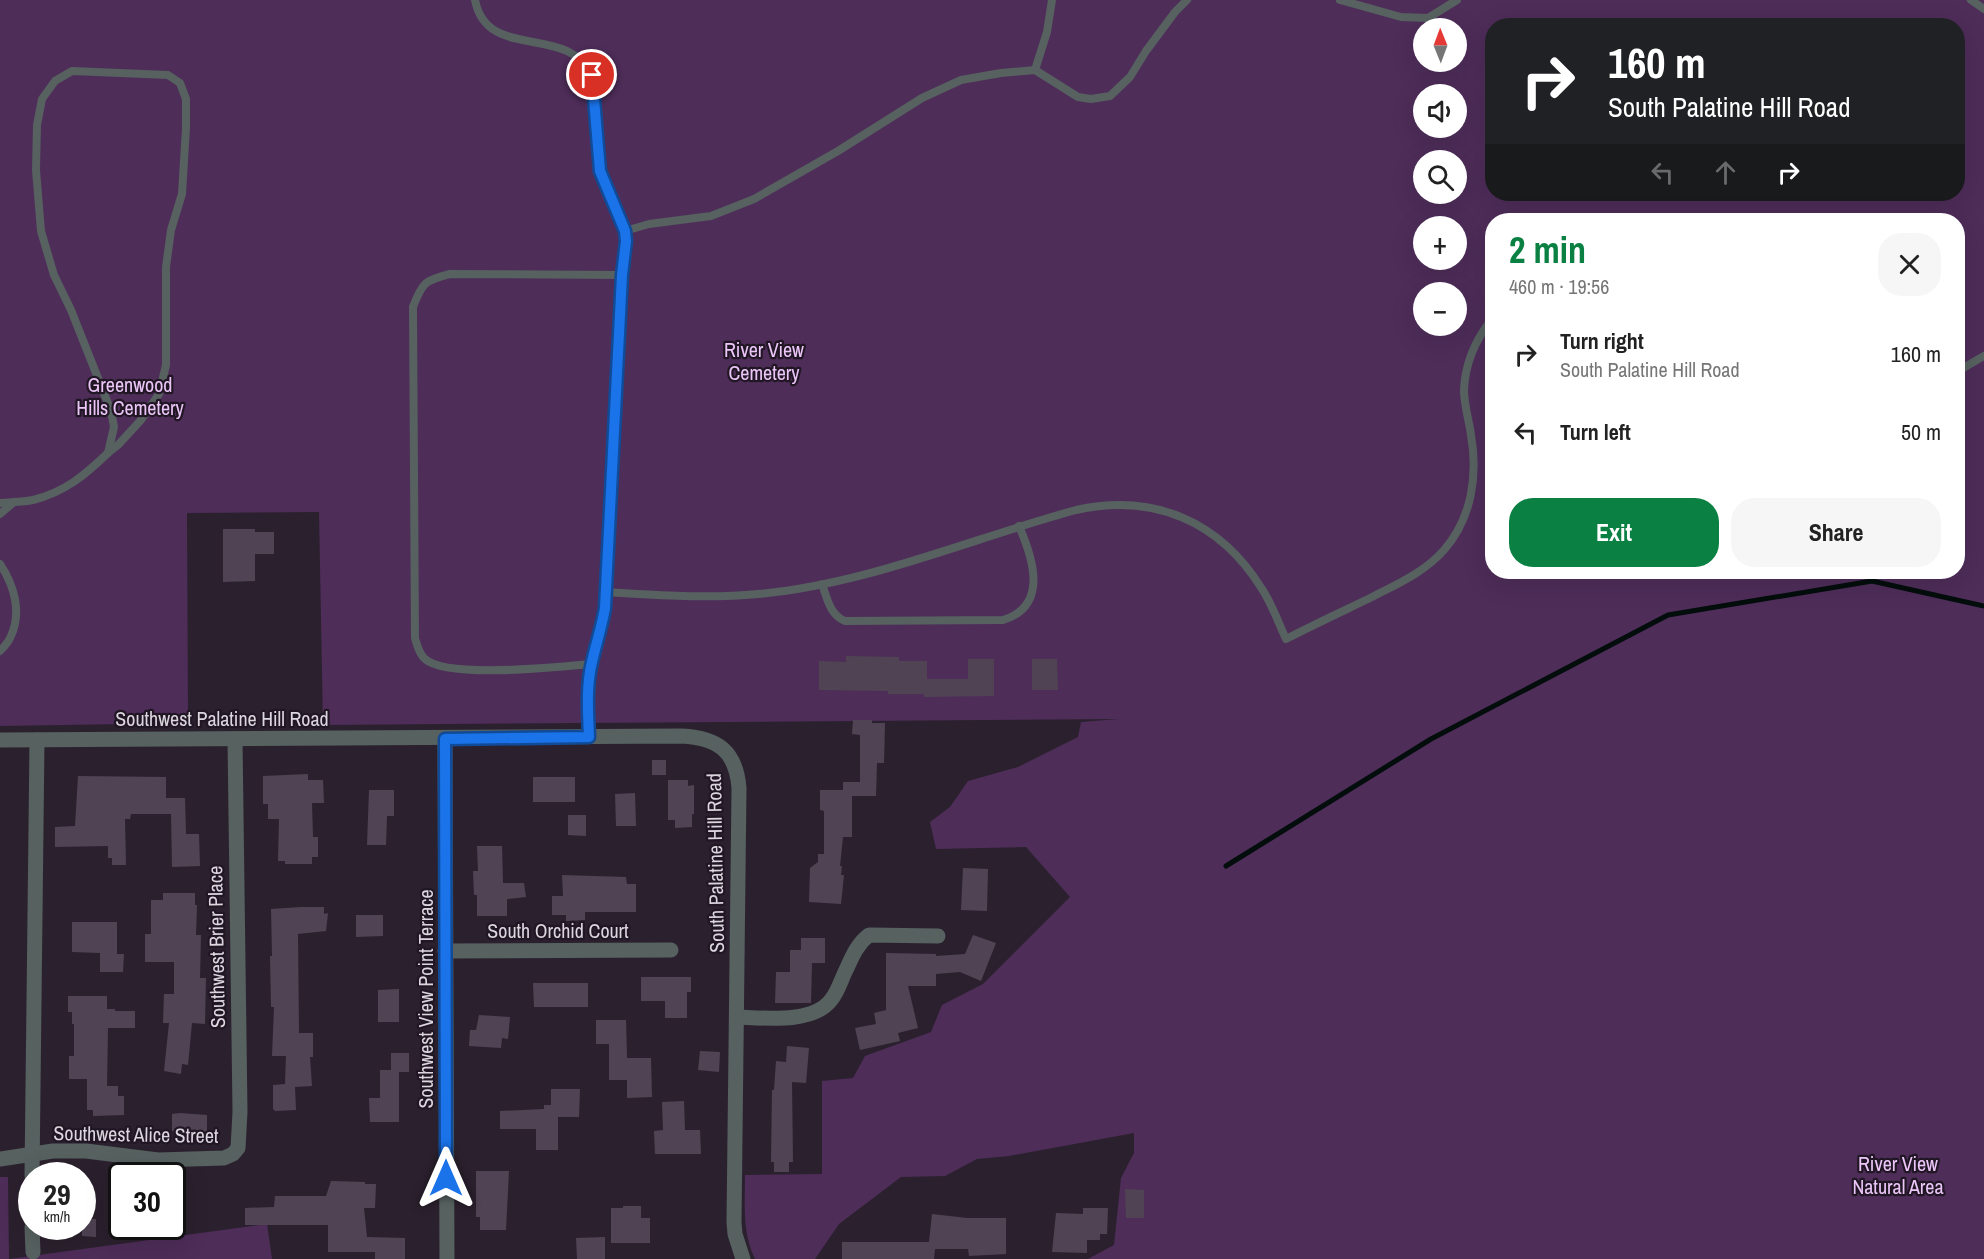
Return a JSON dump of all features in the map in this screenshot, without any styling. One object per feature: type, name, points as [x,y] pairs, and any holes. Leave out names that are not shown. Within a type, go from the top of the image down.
[{"type":"street","name":"South Palatine Hill Road","points":[[445,739],[693,737],[718,745],[724,749],[735,764],[739,788],[734,1222],[735,1234],[743,1259]]},
{"type":"street","name":"Southwest Brier Place","points":[[234,1154],[238,1148],[240,1112],[235,739]]},
{"type":"street","name":"Southwest Palatine Hill Road","points":[[0,740],[445,739]]},
{"type":"street","name":"Southwest View Point Terrace","points":[[445,739],[447,1259]]},
{"type":"street","points":[[31,1162],[37,740]]},
{"type":"street","points":[[737,1017],[800,1017],[822,1008],[831,1000],[858,945],[869,935],[938,936]]},
{"type":"street","name":"South Orchid Court","points":[[445,951],[671,950]]},
{"type":"street","name":"Southwest Alice Street","points":[[0,1159],[53,1151],[86,1151],[158,1160],[224,1158],[234,1154]]},
{"type":"street","points":[[33,1240],[33,1252]]},
{"type":"lane","points":[[475,0],[480,16],[493,30],[517,39],[561,47],[579,57],[587,65],[592,75],[600,171],[625,231],[606,592],[603,621],[591,664],[589,737]]},
{"type":"lane","points":[[1035,70],[1047,32],[1052,0]]},
{"type":"lane","points":[[625,231],[649,224],[711,216],[754,199],[838,151],[922,98],[961,80],[1035,70],[1077,97],[1091,99],[1110,96],[1130,77],[1146,51],[1175,12],[1187,0]]},
{"type":"lane","points":[[1340,0],[1401,17],[1428,18],[1457,0]]},
{"type":"lane","points":[[1971,0],[1984,9]]},
{"type":"lane","points":[[0,503],[32,500],[58,492],[80,480],[118,445],[141,420],[159,394],[166,365],[166,267],[171,230],[182,195],[186,99],[180,83],[168,75],[72,71],[55,81],[42,99],[37,125],[36,170],[41,231],[54,275],[111,411],[114,428],[108,453]]},
{"type":"lane","points":[[591,664],[544,669],[444,668],[424,659],[417,648],[413,307],[421,287],[434,278],[450,274],[622,275]]},
{"type":"lane","points":[[606,592],[718,597],[759,594],[822,584],[930,555],[1076,510],[1112,504],[1140,506],[1180,516],[1208,531],[1249,569],[1263,591],[1286,639],[1419,572],[1444,551],[1454,537],[1469,504],[1474,483],[1474,452],[1464,389],[1473,350],[1485,329]]},
{"type":"lane","points":[[1965,367],[1984,356]]},
{"type":"lane","points":[[0,514],[14,502]]},
{"type":"lane","points":[[822,584],[833,612],[845,621],[1003,620],[1012,617],[1022,609],[1028,602],[1034,585],[1033,567],[1019,526]]},
{"type":"lane","points":[[0,564],[8,575],[17,606],[11,637],[0,651]]},
{"type":"green space","points":[[0,0],[1984,0],[1984,1259],[1088,1259],[1114,1245],[1121,1178],[1134,1153],[1134,1133],[1009,1156],[977,1159],[945,1176],[901,1177],[839,1224],[815,1259],[755,1259],[746,1228],[745,1175],[822,1174],[822,1081],[853,1078],[865,1056],[931,1032],[942,1005],[983,984],[1070,897],[1026,847],[936,849],[930,822],[950,807],[968,781],[1018,767],[1078,737],[1081,722],[1119,719],[323,725],[319,512],[187,513],[188,723],[0,726]]},
{"type":"green space","points":[[0,1177],[8,1177],[9,1259],[0,1259]]},
{"type":"green space","points":[[267,1224],[272,1259],[9,1259],[149,1240],[186,1240],[186,1235]]},
{"type":"building","points":[[223,529],[255,529],[255,532],[274,532],[274,554],[255,554],[255,581],[223,582]]},
{"type":"building","points":[[846,656],[899,657],[899,661],[927,661],[927,679],[968,679],[968,659],[994,659],[994,696],[924,697],[924,694],[888,694],[888,691],[819,690],[819,661],[846,662]]},
{"type":"building","points":[[1032,659],[1057,659],[1058,690],[1032,690]]},
{"type":"building","points":[[853,720],[885,723],[884,763],[877,763],[876,796],[852,796],[852,837],[843,837],[840,866],[842,866],[841,875],[844,875],[841,904],[809,902],[810,868],[818,862],[818,854],[824,854],[824,811],[820,810],[820,790],[843,790],[843,782],[860,782],[860,735],[852,734]]},
{"type":"building","points":[[652,760],[666,760],[666,775],[652,775]]},
{"type":"building","points":[[308,774],[308,780],[323,780],[324,803],[312,803],[313,837],[318,837],[318,857],[312,857],[312,864],[285,864],[285,861],[278,861],[279,819],[268,819],[268,804],[263,804],[263,776]]},
{"type":"building","points":[[78,776],[166,777],[166,798],[185,798],[186,834],[199,834],[200,866],[172,867],[171,814],[131,814],[130,819],[125,819],[126,865],[112,865],[112,858],[108,858],[108,846],[55,847],[55,827],[75,826]]},
{"type":"building","points":[[533,777],[575,777],[575,802],[533,802]]},
{"type":"building","points":[[668,780],[688,780],[688,786],[694,785],[692,827],[675,828],[675,820],[668,820]]},
{"type":"building","points":[[369,790],[394,790],[394,816],[387,816],[386,845],[367,845]]},
{"type":"building","points":[[635,793],[636,826],[616,826],[615,794]]},
{"type":"building","points":[[568,815],[586,815],[586,836],[568,835]]},
{"type":"building","points":[[477,846],[502,846],[503,883],[524,883],[526,897],[507,899],[507,916],[477,916],[477,895],[474,895],[473,871],[478,871]]},
{"type":"building","points":[[963,868],[988,869],[987,911],[961,910]]},
{"type":"building","points":[[562,875],[626,877],[627,884],[636,884],[636,912],[585,912],[585,920],[566,921],[566,915],[552,915],[552,896],[563,896]]},
{"type":"building","points":[[163,893],[195,893],[196,935],[201,935],[200,978],[206,978],[205,1024],[192,1023],[188,1065],[182,1064],[181,1074],[164,1071],[169,1023],[163,1023],[164,994],[174,994],[174,962],[145,962],[145,934],[151,934],[151,900],[163,900]]},
{"type":"building","points":[[324,907],[324,914],[328,913],[326,931],[298,934],[299,1033],[313,1033],[313,1057],[310,1057],[312,1086],[295,1087],[296,1110],[275,1111],[273,1109],[273,1085],[285,1084],[286,1056],[272,1056],[274,1007],[271,1007],[271,909]]},
{"type":"building","points":[[356,915],[383,915],[383,936],[356,937]]},
{"type":"building","points":[[72,922],[117,922],[117,954],[124,954],[123,972],[100,972],[100,953],[72,952]]},
{"type":"building","points":[[973,935],[996,943],[981,981],[960,972],[936,974],[936,986],[908,986],[918,1028],[898,1033],[900,1041],[860,1050],[855,1028],[876,1024],[874,1013],[886,1010],[886,953],[936,954],[936,956],[965,954]]},
{"type":"building","points":[[801,938],[825,938],[825,963],[812,963],[811,1003],[775,1003],[776,972],[790,972],[790,950],[801,950]]},
{"type":"building","points":[[641,977],[691,977],[691,992],[687,992],[687,1018],[665,1018],[665,1001],[641,1001]]},
{"type":"building","points":[[533,983],[588,983],[588,1007],[534,1007]]},
{"type":"building","points":[[399,989],[399,1022],[378,1022],[378,990]]},
{"type":"building","points":[[68,996],[107,996],[107,1009],[135,1011],[135,1028],[108,1028],[107,1086],[118,1086],[118,1096],[124,1096],[124,1115],[93,1116],[93,1110],[87,1110],[87,1079],[69,1079],[69,1056],[74,1056],[74,1024],[72,1024],[72,1012],[68,1012]]},
{"type":"building","points":[[479,1015],[510,1017],[508,1039],[502,1038],[501,1048],[469,1046],[470,1030],[476,1030]]},
{"type":"building","points":[[596,1020],[626,1020],[627,1058],[651,1058],[652,1097],[627,1098],[627,1080],[609,1080],[609,1044],[596,1044]]},
{"type":"building","points":[[787,1046],[809,1048],[806,1083],[792,1082],[793,1162],[789,1162],[789,1172],[774,1172],[774,1162],[771,1162],[772,1090],[774,1090],[776,1061],[786,1062]]},
{"type":"building","points":[[700,1051],[720,1052],[719,1072],[698,1070]]},
{"type":"building","points":[[391,1053],[409,1053],[409,1072],[399,1072],[399,1122],[370,1122],[369,1098],[380,1098],[380,1070],[391,1070]]},
{"type":"building","points":[[551,1089],[580,1089],[579,1117],[558,1117],[558,1150],[536,1150],[536,1129],[500,1129],[500,1111],[544,1109],[544,1105],[551,1105]]},
{"type":"building","points":[[684,1101],[685,1130],[700,1130],[701,1154],[655,1154],[654,1131],[663,1130],[662,1102]]},
{"type":"building","points":[[172,1114],[207,1115],[207,1131],[202,1133],[172,1131]]},
{"type":"building","points":[[476,1171],[509,1171],[506,1230],[480,1230],[480,1217],[476,1217]]},
{"type":"building","points":[[331,1181],[376,1184],[375,1208],[364,1208],[367,1237],[405,1238],[405,1259],[375,1259],[375,1252],[328,1252],[328,1225],[245,1225],[245,1208],[274,1207],[275,1196],[326,1196]]},
{"type":"building","points":[[1125,1189],[1144,1190],[1144,1218],[1126,1218]]},
{"type":"building","points":[[623,1206],[641,1206],[641,1218],[650,1218],[650,1243],[611,1243],[611,1208],[623,1208]]},
{"type":"building","points":[[1083,1208],[1108,1208],[1107,1234],[1100,1234],[1100,1240],[1087,1240],[1087,1253],[1052,1252],[1056,1213],[1083,1214]]},
{"type":"building","points":[[932,1214],[967,1218],[1006,1218],[1006,1254],[969,1256],[968,1249],[935,1249],[934,1259],[842,1259],[842,1242],[929,1242]]},
{"type":"building","points":[[605,1237],[605,1259],[577,1259],[576,1238]]},
{"type":"waterway","points":[[1226,866],[1431,739],[1668,615],[1872,581],[1984,606]]},
{"type":"route","points":[[446,1178],[445,739],[589,737],[591,664],[600,638],[605,608],[622,275],[626,241],[621,218],[602,180],[598,163],[592,75]]},
{"type":"park label","name":"River View Cemetery","points":[[764,360]]},
{"type":"park label","name":"Greenwood Hills Cemetery","points":[[130,396]]},
{"type":"park label","name":"River View Natural Area","points":[[1898,1174]]}]
